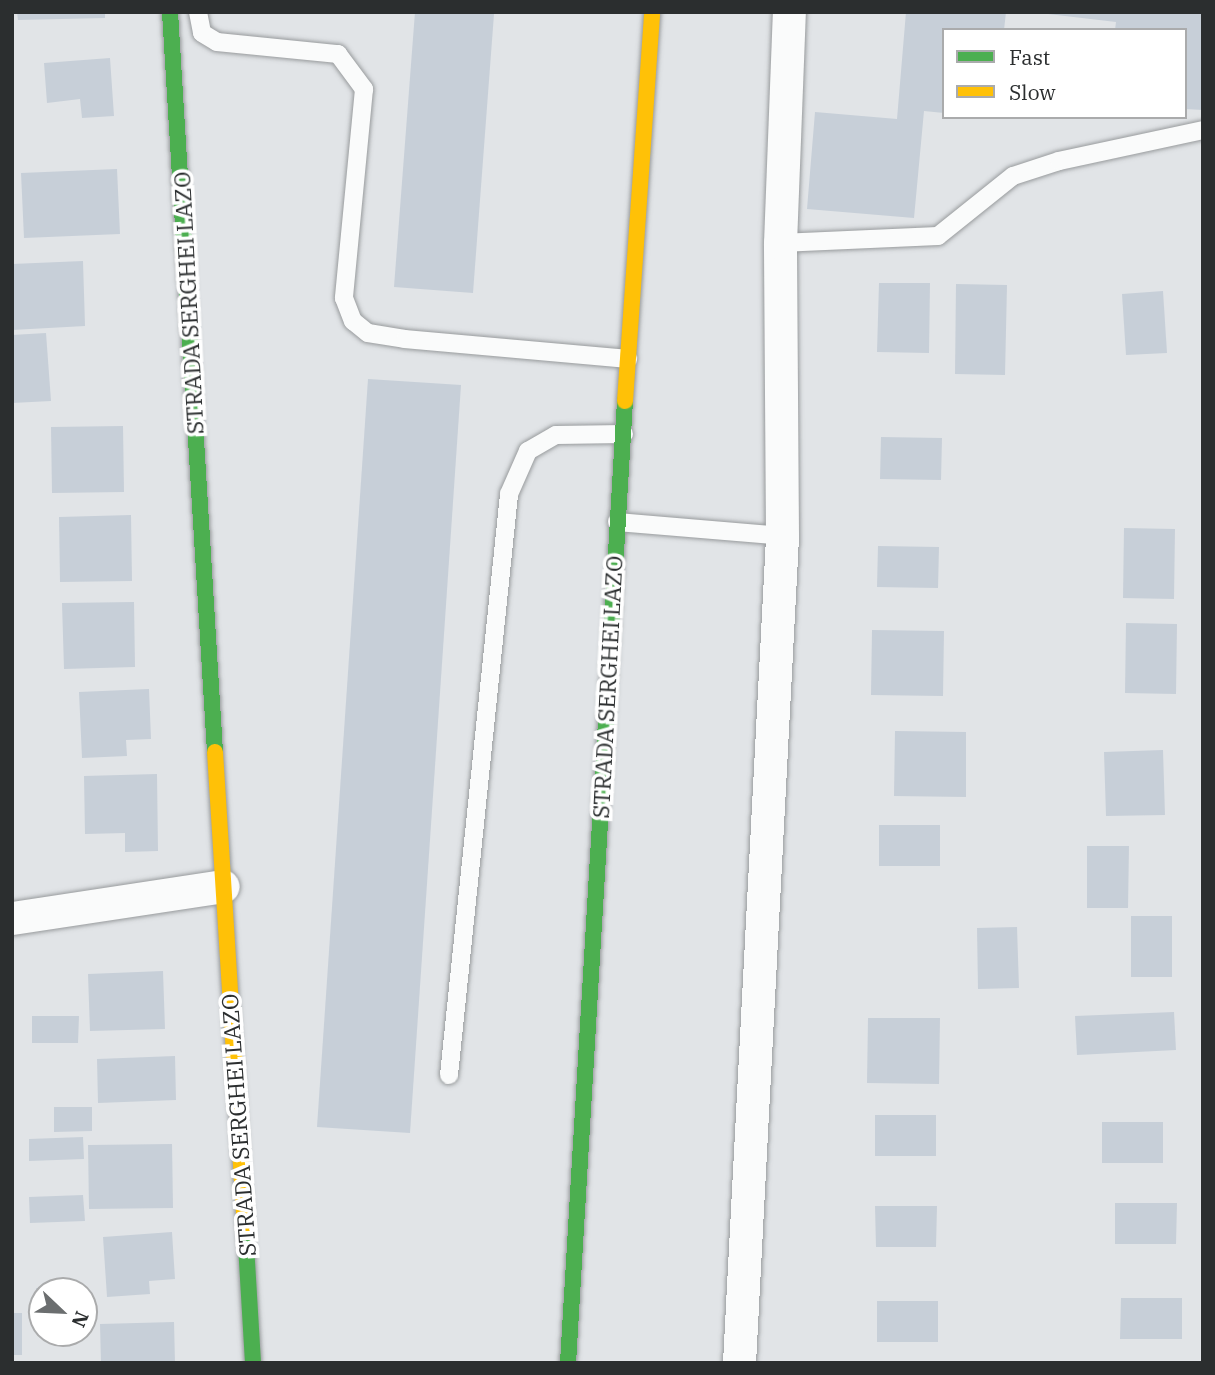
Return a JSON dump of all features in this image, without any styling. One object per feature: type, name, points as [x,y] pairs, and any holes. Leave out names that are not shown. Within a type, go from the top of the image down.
[{"type":"street","name":"STRADA SERGHEI LAZO","points":[[170,12],[253,1363]]},
{"type":"street","name":"STRADA SERGHEI LAZO","points":[[568,1363],[617,522],[652,12]]},
{"type":"street","points":[[739,1363],[782,536],[780,243],[789,12]]},
{"type":"street","points":[[12,918],[223,886]]},
{"type":"lane","points":[[198,12],[202,33],[217,42],[338,54],[364,89],[344,298],[353,321],[368,333],[405,339],[628,359]]},
{"type":"lane","points":[[780,243],[939,236],[1013,176],[1059,161],[1203,130]]},
{"type":"lane","points":[[449,1075],[509,494],[528,451],[556,435],[624,434]]},
{"type":"lane","points":[[617,522],[782,536]]},
{"type":"building","points":[[17,12],[105,12],[105,18],[18,20]]},
{"type":"building","points":[[415,12],[494,14],[473,293],[394,287]]},
{"type":"building","points":[[906,12],[1006,12],[1004,28],[942,28],[942,113],[924,111],[914,218],[807,209],[815,112],[897,119]]},
{"type":"building","points":[[1031,12],[1203,12],[1203,110],[1187,109],[1187,28],[1115,28],[1116,22]]},
{"type":"building","points":[[110,58],[114,116],[82,118],[80,99],[47,103],[44,63]]},
{"type":"building","points":[[117,169],[120,234],[24,238],[21,173]]},
{"type":"building","points":[[83,261],[85,326],[12,330],[12,264]]},
{"type":"building","points":[[879,283],[930,283],[929,353],[877,352]]},
{"type":"building","points":[[956,284],[1007,285],[1005,375],[955,374]]},
{"type":"building","points":[[1163,291],[1167,353],[1126,355],[1122,294]]},
{"type":"building","points":[[46,333],[51,401],[12,403],[12,335]]},
{"type":"building","points":[[368,379],[461,385],[410,1133],[317,1127]]},
{"type":"building","points":[[123,426],[124,492],[52,493],[51,427]]},
{"type":"building","points":[[881,437],[942,438],[941,480],[880,479]]},
{"type":"building","points":[[131,515],[132,581],[60,582],[59,517]]},
{"type":"building","points":[[1124,528],[1175,529],[1174,599],[1123,598]]},
{"type":"building","points":[[878,546],[939,547],[938,588],[877,587]]},
{"type":"building","points":[[134,602],[135,667],[64,669],[62,603]]},
{"type":"building","points":[[1126,623],[1177,624],[1176,694],[1125,693]]},
{"type":"building","points":[[872,630],[944,631],[943,696],[871,695]]},
{"type":"building","points":[[149,689],[151,739],[126,740],[127,756],[82,758],[79,692]]},
{"type":"building","points":[[895,731],[966,732],[966,797],[894,796]]},
{"type":"building","points":[[1163,750],[1165,815],[1106,816],[1104,752]]},
{"type":"building","points":[[157,774],[158,851],[125,852],[125,833],[85,834],[84,776]]},
{"type":"building","points":[[879,825],[940,825],[940,866],[879,866]]},
{"type":"building","points":[[1087,846],[1129,846],[1128,908],[1087,908]]},
{"type":"building","points":[[1131,916],[1172,916],[1172,977],[1131,977]]},
{"type":"building","points":[[1017,927],[1019,988],[978,989],[977,928]]},
{"type":"building","points":[[163,971],[165,1029],[90,1031],[88,974]]},
{"type":"building","points":[[1174,1012],[1176,1050],[1077,1055],[1075,1016]]},
{"type":"building","points":[[32,1016],[79,1016],[78,1043],[32,1043]]},
{"type":"building","points":[[868,1018],[940,1018],[939,1084],[867,1083]]},
{"type":"building","points":[[175,1056],[176,1100],[98,1103],[97,1059]]},
{"type":"building","points":[[54,1107],[92,1107],[92,1131],[54,1132]]},
{"type":"building","points":[[875,1115],[936,1115],[936,1156],[875,1156]]},
{"type":"building","points":[[1102,1122],[1163,1122],[1163,1163],[1102,1163]]},
{"type":"building","points":[[83,1137],[84,1159],[29,1161],[29,1139]]},
{"type":"building","points":[[172,1144],[173,1208],[89,1209],[88,1145]]},
{"type":"building","points":[[83,1195],[85,1221],[30,1223],[29,1197]]},
{"type":"building","points":[[1115,1203],[1177,1203],[1176,1244],[1115,1244]]},
{"type":"building","points":[[875,1206],[937,1206],[936,1247],[876,1247]]},
{"type":"building","points":[[172,1232],[175,1279],[149,1281],[150,1294],[107,1297],[103,1237]]},
{"type":"building","points":[[1121,1298],[1182,1298],[1182,1339],[1120,1339]]},
{"type":"building","points":[[877,1301],[938,1301],[938,1342],[877,1342]]},
{"type":"building","points":[[12,1313],[22,1313],[22,1355],[12,1355]]},
{"type":"building","points":[[174,1322],[175,1363],[101,1363],[100,1324]]},
{"type":"traffic: fast","points":[[170,12],[215,752]]},
{"type":"traffic: fast","points":[[568,1363],[625,401]]},
{"type":"traffic: fast","points":[[245,1228],[253,1363]]},
{"type":"traffic: slow","points":[[625,401],[652,12]]},
{"type":"traffic: slow","points":[[215,752],[245,1228]]}]
